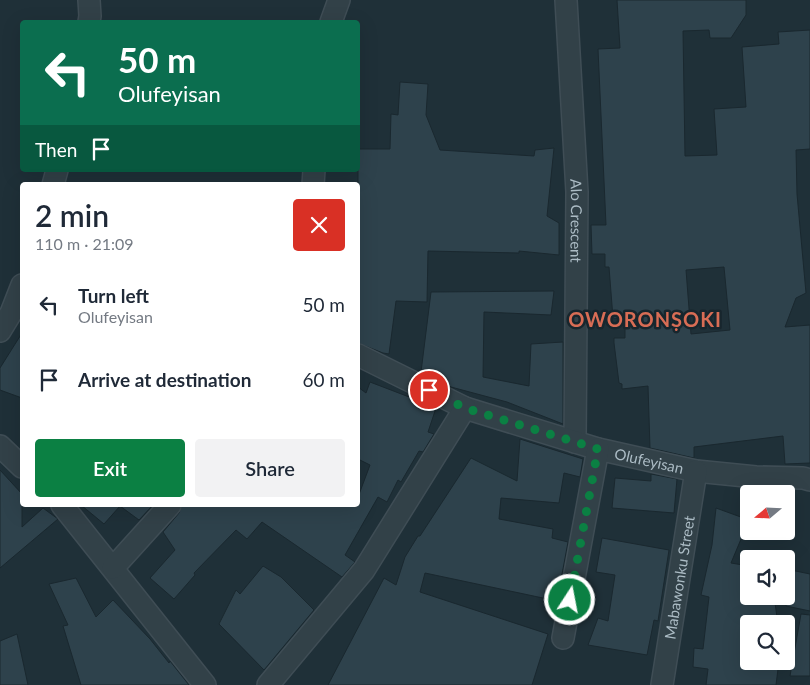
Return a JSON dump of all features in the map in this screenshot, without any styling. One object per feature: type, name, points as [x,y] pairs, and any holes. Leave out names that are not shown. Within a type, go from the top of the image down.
[{"type":"street","points":[[89,0],[89,20]]},
{"type":"street","points":[[333,20],[339,0]]},
{"type":"street","name":"Alo Crescent","points":[[566,0],[577,192],[574,442]]},
{"type":"street","points":[[0,331],[11,313],[20,290]]},
{"type":"street","name":"Olufeyisan","points":[[360,356],[465,408],[598,449],[696,471],[810,480]]},
{"type":"street","points":[[268,685],[364,570],[465,408]]},
{"type":"street","points":[[0,446],[20,465]]},
{"type":"street","points":[[563,638],[598,449]]},
{"type":"street","name":"Mabawonku Street","points":[[662,685],[696,471]]},
{"type":"street","points":[[64,507],[205,685]]},
{"type":"street","points":[[113,568],[168,507]]},
{"type":"building","points":[[617,0],[746,0],[746,15],[731,38],[710,38],[709,30],[683,31],[685,156],[717,155],[714,109],[746,107],[742,47],[779,44],[778,32],[810,30],[810,149],[796,150],[797,194],[806,293],[796,298],[785,327],[810,325],[810,463],[785,464],[783,436],[694,447],[694,458],[650,448],[648,386],[622,389],[622,384],[619,383],[614,338],[625,338],[625,319],[613,318],[609,267],[605,267],[605,254],[592,254],[591,225],[606,225],[598,49],[620,48]],"holes":[[[724,267],[730,330],[691,334],[686,270]]]},
{"type":"building","points":[[400,82],[428,84],[426,115],[440,150],[534,156],[535,150],[554,148],[547,216],[559,223],[559,255],[519,251],[519,253],[428,251],[427,302],[396,301],[389,354],[360,344],[360,182],[358,182],[358,172],[360,172],[360,149],[390,149],[391,114],[398,115]]},
{"type":"building","points":[[554,291],[551,315],[484,312],[483,377],[529,386],[531,344],[563,342],[563,424],[507,402],[451,387],[421,372],[431,292]]},
{"type":"building","points":[[20,336],[20,397],[0,390],[0,368]]},
{"type":"building","points":[[370,382],[417,400],[418,398],[436,408],[428,432],[434,434],[423,452],[419,451],[401,482],[398,480],[387,502],[378,497],[345,555],[355,562],[342,577],[262,522],[247,539],[236,530],[194,573],[195,575],[174,599],[150,578],[175,550],[163,532],[179,513],[181,507],[360,507],[360,492],[370,465],[360,460],[360,388],[366,393]]},
{"type":"building","points":[[520,439],[583,459],[580,477],[564,473],[559,503],[501,498],[499,519],[553,529],[552,538],[568,542],[557,601],[425,573],[420,592],[548,634],[532,685],[328,685],[384,578],[396,585],[405,557],[471,458],[517,481]]},
{"type":"building","points":[[0,470],[20,492],[22,527],[43,508],[58,519],[0,568]]},
{"type":"building","points":[[651,474],[677,479],[674,513],[612,508],[615,478],[651,481]]},
{"type":"building","points":[[83,507],[119,507],[104,524]]},
{"type":"building","points":[[121,507],[151,507],[139,520]]},
{"type":"building","points":[[716,508],[740,517],[741,540],[731,563],[740,564],[740,605],[775,605],[777,615],[740,615],[740,670],[778,670],[776,685],[706,685],[708,669],[693,667],[694,648],[703,649],[709,597],[701,595],[712,545]]},
{"type":"building","points":[[602,538],[669,550],[658,621],[654,620],[647,655],[588,645],[598,618],[608,621],[615,575],[596,572]]},
{"type":"building","points":[[263,566],[281,577],[314,610],[264,670],[219,624],[236,590],[240,594]]},
{"type":"building","points":[[795,571],[810,574],[810,611],[786,606],[795,605]]},
{"type":"building","points":[[76,578],[96,617],[113,600],[150,639],[169,663],[170,661],[189,685],[81,685],[63,626],[68,625],[49,584]]},
{"type":"building","points":[[801,614],[810,615],[810,676],[790,676],[791,670],[795,670],[795,648]]},
{"type":"building","points":[[17,634],[28,685],[0,685],[0,641]]},
{"type":"district","name":"OWORONṢOKI","points":[[645,319]]},
{"type":"route","points":[[429,390],[465,408],[598,449],[570,600]]}]
